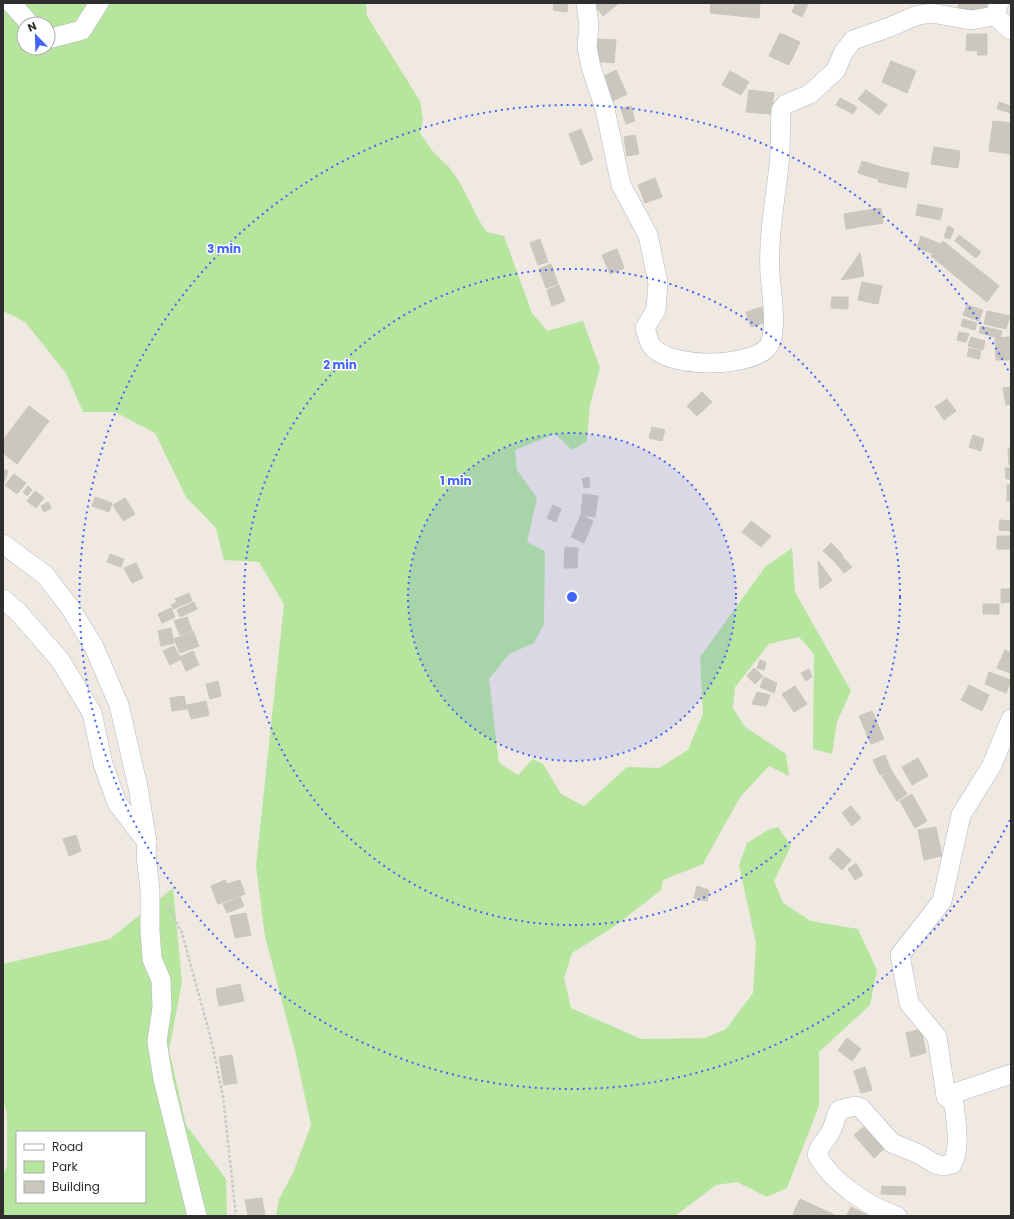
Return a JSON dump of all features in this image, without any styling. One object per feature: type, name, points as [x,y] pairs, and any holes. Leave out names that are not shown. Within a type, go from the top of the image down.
[{"type":"street","points":[[11,3],[23,16]]},
{"type":"street","points":[[56,37],[82,30],[99,3]]},
{"type":"street","points":[[586,3],[589,26],[587,47],[591,67],[605,110],[621,185],[648,235],[658,283],[656,310],[645,328],[651,346],[668,357],[699,363],[738,362],[752,358],[767,348],[774,335],[769,250],[772,210],[779,164],[781,110],[786,104],[810,94],[836,70],[843,53],[853,40],[890,27],[915,16],[931,13],[971,20],[997,10],[1011,30]]},
{"type":"street","points":[[3,544],[45,575],[71,609],[94,647],[119,705],[138,787],[147,842],[146,856],[150,890],[152,959],[161,980],[162,1008],[157,1041],[163,1079],[197,1216]]},
{"type":"street","points":[[3,599],[19,613],[60,660],[92,713],[103,764],[117,802],[147,842]]},
{"type":"street","points":[[897,1216],[881,1211],[860,1199],[822,1165],[817,1155],[819,1146],[832,1130],[835,1117],[839,1110],[855,1106],[861,1108],[892,1143],[919,1154],[935,1164],[943,1166],[952,1164],[956,1157],[956,1120],[954,1104],[946,1096],[937,1037],[909,1003],[900,955],[942,901],[961,814],[992,765],[1011,719]]},
{"type":"street","points":[[946,1096],[1011,1074]]},
{"type":"path","points":[[165,901],[182,933],[211,1039],[224,1096],[236,1216]]},
{"type":"green space","points":[[3,3],[366,3],[367,16],[420,101],[423,119],[420,133],[434,153],[448,166],[459,181],[480,222],[487,232],[504,236],[532,313],[547,331],[583,321],[600,368],[590,405],[587,441],[572,450],[555,434],[515,450],[517,470],[537,498],[527,542],[545,551],[544,624],[534,643],[509,654],[489,679],[499,763],[518,775],[533,759],[543,764],[561,794],[584,806],[627,767],[659,768],[688,750],[703,714],[700,657],[765,567],[792,548],[795,592],[851,691],[837,722],[832,754],[813,749],[814,654],[799,637],[769,644],[735,687],[733,708],[745,727],[786,754],[789,776],[769,766],[740,797],[703,864],[663,880],[661,890],[615,926],[572,953],[564,978],[571,1008],[641,1039],[705,1038],[726,1029],[753,993],[756,943],[739,865],[747,843],[768,830],[778,827],[791,846],[774,881],[783,903],[811,921],[858,929],[877,970],[870,1005],[819,1052],[819,1106],[787,1188],[767,1197],[737,1182],[716,1185],[675,1216],[276,1216],[279,1199],[293,1173],[311,1125],[296,1055],[265,936],[256,866],[284,604],[259,562],[224,560],[216,528],[186,497],[155,433],[115,412],[83,412],[66,373],[25,322],[3,311]]},
{"type":"green space","points":[[173,888],[182,982],[169,1050],[186,1125],[226,1179],[227,1216],[3,1216],[3,1175],[7,1166],[7,1115],[3,1097],[3,964],[110,939]]},
{"type":"building","points":[[554,3],[568,3],[567,12],[553,10]]},
{"type":"building","points":[[599,3],[619,3],[603,16],[595,6]]},
{"type":"building","points":[[711,3],[760,3],[759,18],[710,13]]},
{"type":"building","points":[[796,3],[808,4],[802,17],[792,12]]},
{"type":"building","points":[[959,3],[987,3],[986,11],[958,8]]},
{"type":"building","points":[[780,33],[800,42],[789,65],[769,56]]},
{"type":"building","points":[[967,34],[987,34],[987,55],[977,55],[978,51],[966,50]]},
{"type":"building","points":[[597,39],[616,40],[614,63],[595,61]]},
{"type":"building","points":[[891,61],[916,71],[907,93],[882,82]]},
{"type":"building","points":[[616,70],[627,94],[613,101],[602,77]]},
{"type":"building","points":[[730,71],[749,82],[741,95],[722,85]]},
{"type":"building","points":[[749,90],[774,93],[771,114],[746,112]]},
{"type":"building","points":[[866,90],[887,105],[879,115],[858,99]]},
{"type":"building","points":[[840,98],[857,107],[853,114],[836,105]]},
{"type":"building","points":[[999,102],[1011,106],[1011,113],[997,109]]},
{"type":"building","points":[[631,106],[635,121],[626,124],[621,109]]},
{"type":"building","points":[[993,121],[1011,123],[1011,154],[989,151]]},
{"type":"building","points":[[581,129],[593,160],[581,165],[569,134]]},
{"type":"building","points":[[635,135],[639,154],[627,156],[624,137]]},
{"type":"building","points":[[934,147],[960,151],[958,168],[931,164]]},
{"type":"building","points":[[862,161],[881,167],[877,179],[858,173]]},
{"type":"building","points":[[881,167],[909,173],[906,188],[878,182]]},
{"type":"building","points":[[655,178],[662,197],[645,203],[638,185]]},
{"type":"building","points":[[918,204],[943,209],[940,220],[916,215]]},
{"type":"building","points":[[881,208],[883,223],[846,229],[844,214]]},
{"type":"building","points":[[948,226],[954,229],[950,239],[944,237]]},
{"type":"building","points":[[959,235],[981,252],[976,258],[955,241]]},
{"type":"building","points":[[921,236],[941,244],[937,255],[917,248]]},
{"type":"building","points":[[540,239],[548,262],[538,265],[530,243]]},
{"type":"building","points":[[943,241],[999,286],[987,302],[931,256]]},
{"type":"building","points":[[617,249],[624,268],[610,274],[602,255]]},
{"type":"building","points":[[860,253],[864,276],[841,280]]},
{"type":"building","points":[[551,264],[558,284],[546,288],[539,269]]},
{"type":"building","points":[[862,282],[882,286],[878,304],[858,300]]},
{"type":"building","points":[[559,285],[565,301],[552,306],[547,290]]},
{"type":"building","points":[[832,297],[848,297],[848,309],[831,308]]},
{"type":"building","points":[[967,305],[983,310],[979,321],[963,315]]},
{"type":"building","points":[[762,307],[767,322],[751,327],[746,312]]},
{"type":"building","points":[[987,311],[1010,316],[1006,329],[984,324]]},
{"type":"building","points":[[963,319],[977,323],[975,330],[961,326]]},
{"type":"building","points":[[981,326],[1002,331],[1000,338],[979,333]]},
{"type":"building","points":[[959,332],[969,334],[966,342],[957,340]]},
{"type":"building","points":[[971,337],[985,341],[983,350],[968,346]]},
{"type":"building","points":[[1011,337],[1011,360],[996,360],[995,338]]},
{"type":"building","points":[[969,348],[981,351],[979,359],[967,356]]},
{"type":"building","points":[[1011,387],[1011,404],[1006,405],[1003,388]]},
{"type":"building","points":[[702,392],[712,402],[697,416],[687,406]]},
{"type":"building","points":[[947,399],[956,411],[944,420],[935,407]]},
{"type":"building","points":[[29,406],[49,421],[17,464],[3,453],[3,440]]},
{"type":"building","points":[[652,427],[665,430],[662,441],[649,438]]},
{"type":"building","points":[[973,435],[984,439],[981,451],[969,447]]},
{"type":"building","points":[[1008,448],[1011,448],[1011,465],[1009,465]]},
{"type":"building","points":[[1005,468],[1011,468],[1011,479],[1006,479]]},
{"type":"building","points":[[3,469],[8,471],[4,482],[3,482]]},
{"type":"building","points":[[14,474],[26,483],[17,494],[5,485]]},
{"type":"building","points":[[589,477],[590,487],[584,488],[582,479]]},
{"type":"building","points":[[1007,485],[1011,485],[1011,501],[1007,501]]},
{"type":"building","points":[[28,486],[32,490],[27,496],[23,492]]},
{"type":"building","points":[[35,491],[44,498],[36,508],[27,501]]},
{"type":"building","points":[[583,494],[598,496],[595,517],[581,515]]},
{"type":"building","points":[[95,497],[112,503],[109,512],[92,506]]},
{"type":"building","points":[[125,498],[135,514],[123,521],[113,505]]},
{"type":"building","points":[[48,502],[51,508],[44,512],[41,506]]},
{"type":"building","points":[[553,505],[561,509],[556,522],[547,518]]},
{"type":"building","points":[[581,515],[593,521],[584,543],[571,537]]},
{"type":"building","points":[[1000,520],[1011,521],[1011,531],[999,530]]},
{"type":"building","points":[[751,521],[771,536],[761,547],[742,532]]},
{"type":"building","points":[[997,536],[1011,536],[1011,549],[997,549]]},
{"type":"building","points":[[831,543],[843,555],[835,562],[823,551]]},
{"type":"building","points":[[565,547],[578,548],[577,568],[564,568]]},
{"type":"building","points":[[110,554],[124,559],[121,567],[107,562]]},
{"type":"building","points":[[842,556],[852,567],[844,573],[835,562]]},
{"type":"building","points":[[818,561],[832,580],[820,589]]},
{"type":"building","points":[[136,563],[143,578],[132,583],[124,568]]},
{"type":"building","points":[[1001,589],[1011,589],[1011,602],[1001,603]]},
{"type":"building","points":[[189,593],[192,601],[173,609],[171,605],[177,602],[175,599]]},
{"type":"building","points":[[194,602],[197,609],[180,617],[177,610]]},
{"type":"building","points":[[983,604],[999,604],[999,614],[983,614]]},
{"type":"building","points":[[171,608],[175,617],[162,623],[158,614]]},
{"type":"building","points":[[187,617],[192,630],[180,635],[174,621]]},
{"type":"building","points":[[171,628],[174,643],[161,646],[158,631]]},
{"type":"building","points":[[193,631],[199,646],[180,653],[174,639]]},
{"type":"building","points":[[174,646],[181,659],[170,665],[163,651]]},
{"type":"building","points":[[1005,650],[1011,653],[1011,673],[997,668]]},
{"type":"building","points":[[193,651],[199,665],[186,671],[180,657]]},
{"type":"building","points":[[760,660],[766,662],[764,670],[757,668]]},
{"type":"building","points":[[754,668],[763,676],[755,684],[747,676]]},
{"type":"building","points":[[809,669],[812,677],[806,681],[801,673]]},
{"type":"building","points":[[989,672],[1011,680],[1006,693],[985,684]]},
{"type":"building","points":[[764,677],[777,683],[774,693],[760,687]]},
{"type":"building","points":[[218,681],[221,696],[210,699],[206,684]]},
{"type":"building","points":[[969,685],[989,695],[982,711],[961,700]]},
{"type":"building","points":[[795,686],[807,704],[794,712],[782,694]]},
{"type":"building","points":[[757,692],[770,695],[766,706],[752,704]]},
{"type":"building","points":[[184,696],[187,709],[172,711],[170,698]]},
{"type":"building","points":[[206,701],[209,715],[191,719],[187,705]]},
{"type":"building","points":[[872,711],[884,739],[871,744],[859,716]]},
{"type":"building","points":[[885,755],[891,770],[880,775],[873,760]]},
{"type":"building","points":[[918,758],[928,776],[912,785],[902,767]]},
{"type":"building","points":[[891,770],[907,794],[897,801],[882,776]]},
{"type":"building","points":[[912,794],[927,821],[915,828],[900,801]]},
{"type":"building","points":[[851,806],[861,818],[852,826],[842,813]]},
{"type":"building","points":[[936,827],[942,856],[924,860],[918,830]]},
{"type":"building","points":[[76,835],[81,851],[69,856],[63,839]]},
{"type":"building","points":[[838,848],[851,860],[842,870],[829,858]]},
{"type":"building","points":[[856,863],[863,875],[855,880],[848,869]]},
{"type":"building","points":[[225,880],[227,884],[240,880],[245,894],[218,904],[211,886]]},
{"type":"building","points":[[697,886],[709,890],[707,901],[694,898]]},
{"type":"building","points":[[240,897],[244,906],[227,913],[223,904]]},
{"type":"building","points":[[246,913],[251,935],[235,938],[230,916]]},
{"type":"building","points":[[240,984],[244,1001],[219,1006],[216,989]]},
{"type":"building","points":[[921,1029],[926,1053],[911,1057],[906,1033]]},
{"type":"building","points":[[847,1038],[861,1049],[852,1061],[838,1050]]},
{"type":"building","points":[[232,1055],[237,1083],[224,1085],[219,1057]]},
{"type":"building","points":[[865,1067],[872,1090],[861,1093],[854,1071]]},
{"type":"building","points":[[865,1126],[885,1148],[874,1158],[854,1135]]},
{"type":"building","points":[[882,1186],[906,1187],[905,1195],[881,1194]]},
{"type":"building","points":[[262,1198],[265,1216],[248,1216],[245,1200]]},
{"type":"building","points":[[800,1199],[837,1216],[797,1216],[793,1214]]},
{"type":"building","points":[[851,1207],[867,1215],[847,1215]]}]
